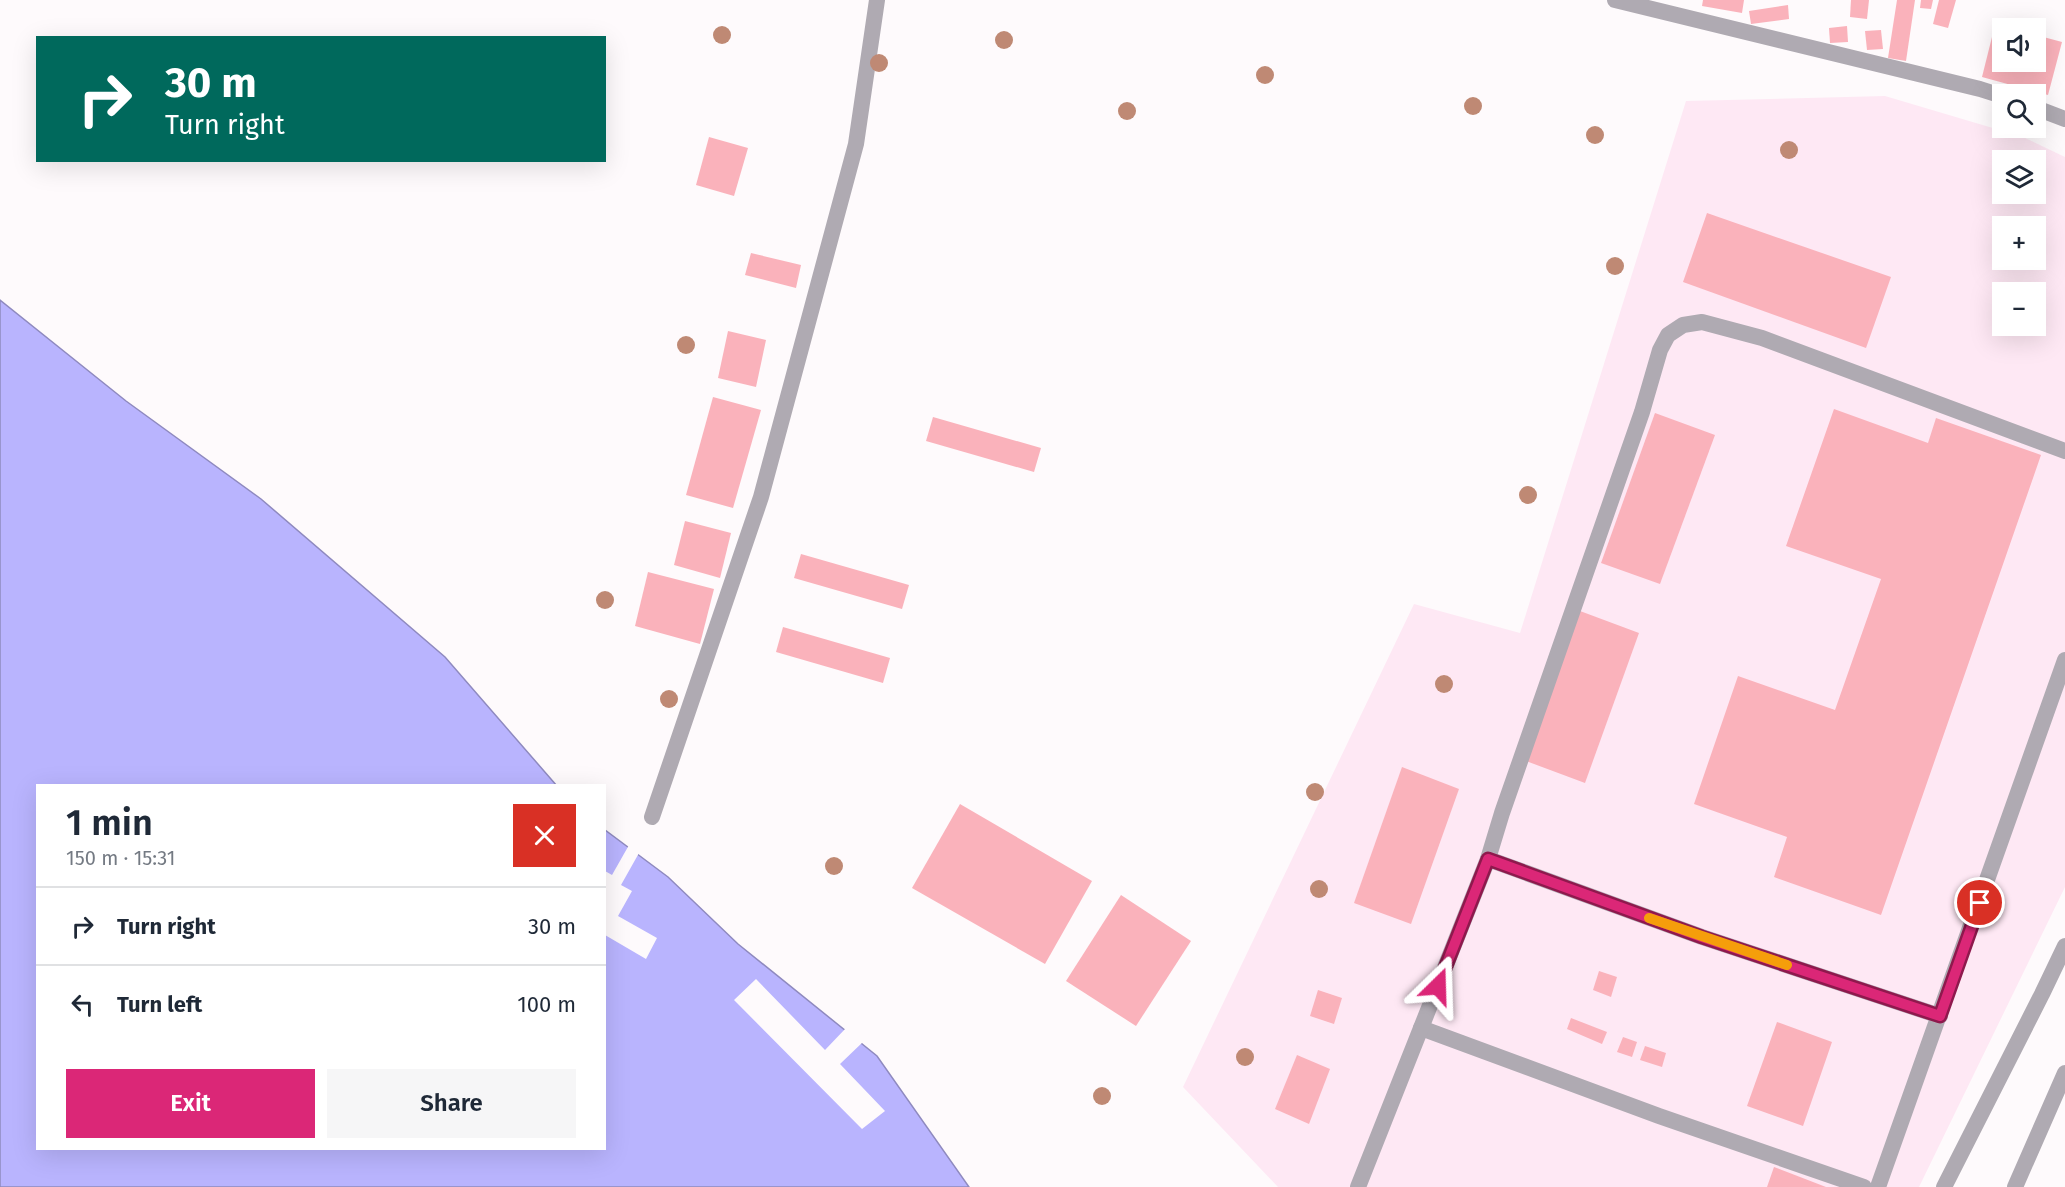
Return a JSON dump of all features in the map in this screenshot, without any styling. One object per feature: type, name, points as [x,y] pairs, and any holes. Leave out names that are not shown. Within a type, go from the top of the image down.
[{"type":"street","points":[[652,817],[761,497],[856,144],[877,0]]},
{"type":"street","points":[[1615,0],[1992,92]]},
{"type":"street","points":[[2046,112],[2065,119]]},
{"type":"street","points":[[1358,1187],[1488,859],[1642,412],[1660,350],[1668,335],[1683,325],[1702,322],[1762,338],[2065,451]]},
{"type":"street","points":[[1878,1187],[2065,660]]},
{"type":"street","points":[[1488,859],[1702,937],[1940,1016]]},
{"type":"street","points":[[1944,1187],[2065,946]]},
{"type":"street","points":[[1421,1028],[1659,1116],[1864,1187]]},
{"type":"street","points":[[2015,1187],[2065,1073]]},
{"type":"shaded area","points":[[1885,96],[1992,128],[1992,138],[2025,138],[2065,157],[2065,887],[1919,1187],[1278,1187],[1183,1087],[1414,604],[1520,633],[1686,101]]},
{"type":"shaded area","points":[[0,300],[126,401],[261,499],[445,657],[555,784],[36,784],[36,1150],[606,1150],[606,831],[668,877],[738,944],[877,1056],[969,1187],[0,1187]]},
{"type":"pier","points":[[629,845],[639,853],[621,885],[632,891],[618,916],[657,938],[646,959],[606,936],[606,872],[612,875]]},
{"type":"pier","points":[[756,979],[825,1050],[846,1028],[864,1041],[840,1064],[885,1111],[862,1129],[734,1000]]},
{"type":"building","points":[[1703,0],[1744,0],[1742,13],[1702,6]]},
{"type":"building","points":[[1851,0],[1869,0],[1867,19],[1850,17]]},
{"type":"building","points":[[1897,0],[1915,0],[1906,61],[1888,58]]},
{"type":"building","points":[[1921,0],[1933,0],[1931,9],[1920,8]]},
{"type":"building","points":[[1939,0],[1956,0],[1948,28],[1933,24]]},
{"type":"building","points":[[1788,5],[1789,19],[1751,24],[1749,11]]},
{"type":"building","points":[[1847,26],[1848,42],[1830,43],[1829,28]]},
{"type":"building","points":[[1881,30],[1883,49],[1867,50],[1865,31]]},
{"type":"building","points":[[1992,37],[1992,72],[2046,72],[2046,38],[2062,42],[2048,95],[2046,94],[2046,84],[2008,84],[1982,77]]},
{"type":"building","points":[[709,137],[748,148],[734,196],[696,185]]},
{"type":"building","points":[[1707,213],[1891,277],[1866,348],[1683,282]]},
{"type":"building","points":[[751,253],[801,265],[796,288],[745,275]]},
{"type":"building","points":[[728,331],[766,340],[756,387],[718,378]]},
{"type":"building","points":[[713,397],[761,410],[733,508],[686,495]]},
{"type":"building","points":[[1834,409],[1928,443],[1936,418],[2041,455],[1881,915],[1774,877],[1787,837],[1694,804],[1738,676],[1835,710],[1881,579],[1786,546]]},
{"type":"building","points":[[1655,413],[1715,435],[1660,584],[1601,563]]},
{"type":"building","points":[[933,417],[1041,448],[1034,472],[926,441]]},
{"type":"building","points":[[685,521],[731,533],[720,578],[674,565]]},
{"type":"building","points":[[801,554],[909,585],[902,609],[794,578]]},
{"type":"building","points":[[648,572],[714,589],[700,644],[635,626]]},
{"type":"building","points":[[1580,611],[1639,633],[1585,783],[1526,761]]},
{"type":"building","points":[[783,627],[890,658],[883,683],[776,652]]},
{"type":"building","points":[[1402,767],[1459,789],[1411,924],[1354,903]]},
{"type":"building","points":[[960,804],[1092,881],[1045,964],[912,888]]},
{"type":"building","points":[[1121,895],[1191,941],[1136,1026],[1066,981]]},
{"type":"building","points":[[1599,971],[1617,977],[1611,997],[1593,990]]},
{"type":"building","points":[[1318,990],[1342,998],[1334,1024],[1310,1016]]},
{"type":"building","points":[[1571,1018],[1607,1032],[1602,1044],[1567,1029]]},
{"type":"building","points":[[1777,1022],[1832,1042],[1803,1126],[1747,1106]]},
{"type":"building","points":[[1623,1037],[1637,1042],[1632,1057],[1617,1052]]},
{"type":"building","points":[[1645,1046],[1666,1053],[1662,1067],[1640,1060]]},
{"type":"building","points":[[1297,1055],[1330,1069],[1309,1124],[1275,1109]]},
{"type":"building","points":[[1774,1167],[1826,1187],[1767,1187]]},
{"type":"slow traffic","points":[[1649,918],[1787,965]]},
{"type":"route","points":[[1438,986],[1488,859],[1702,937],[1940,1016],[1980,903]]}]
